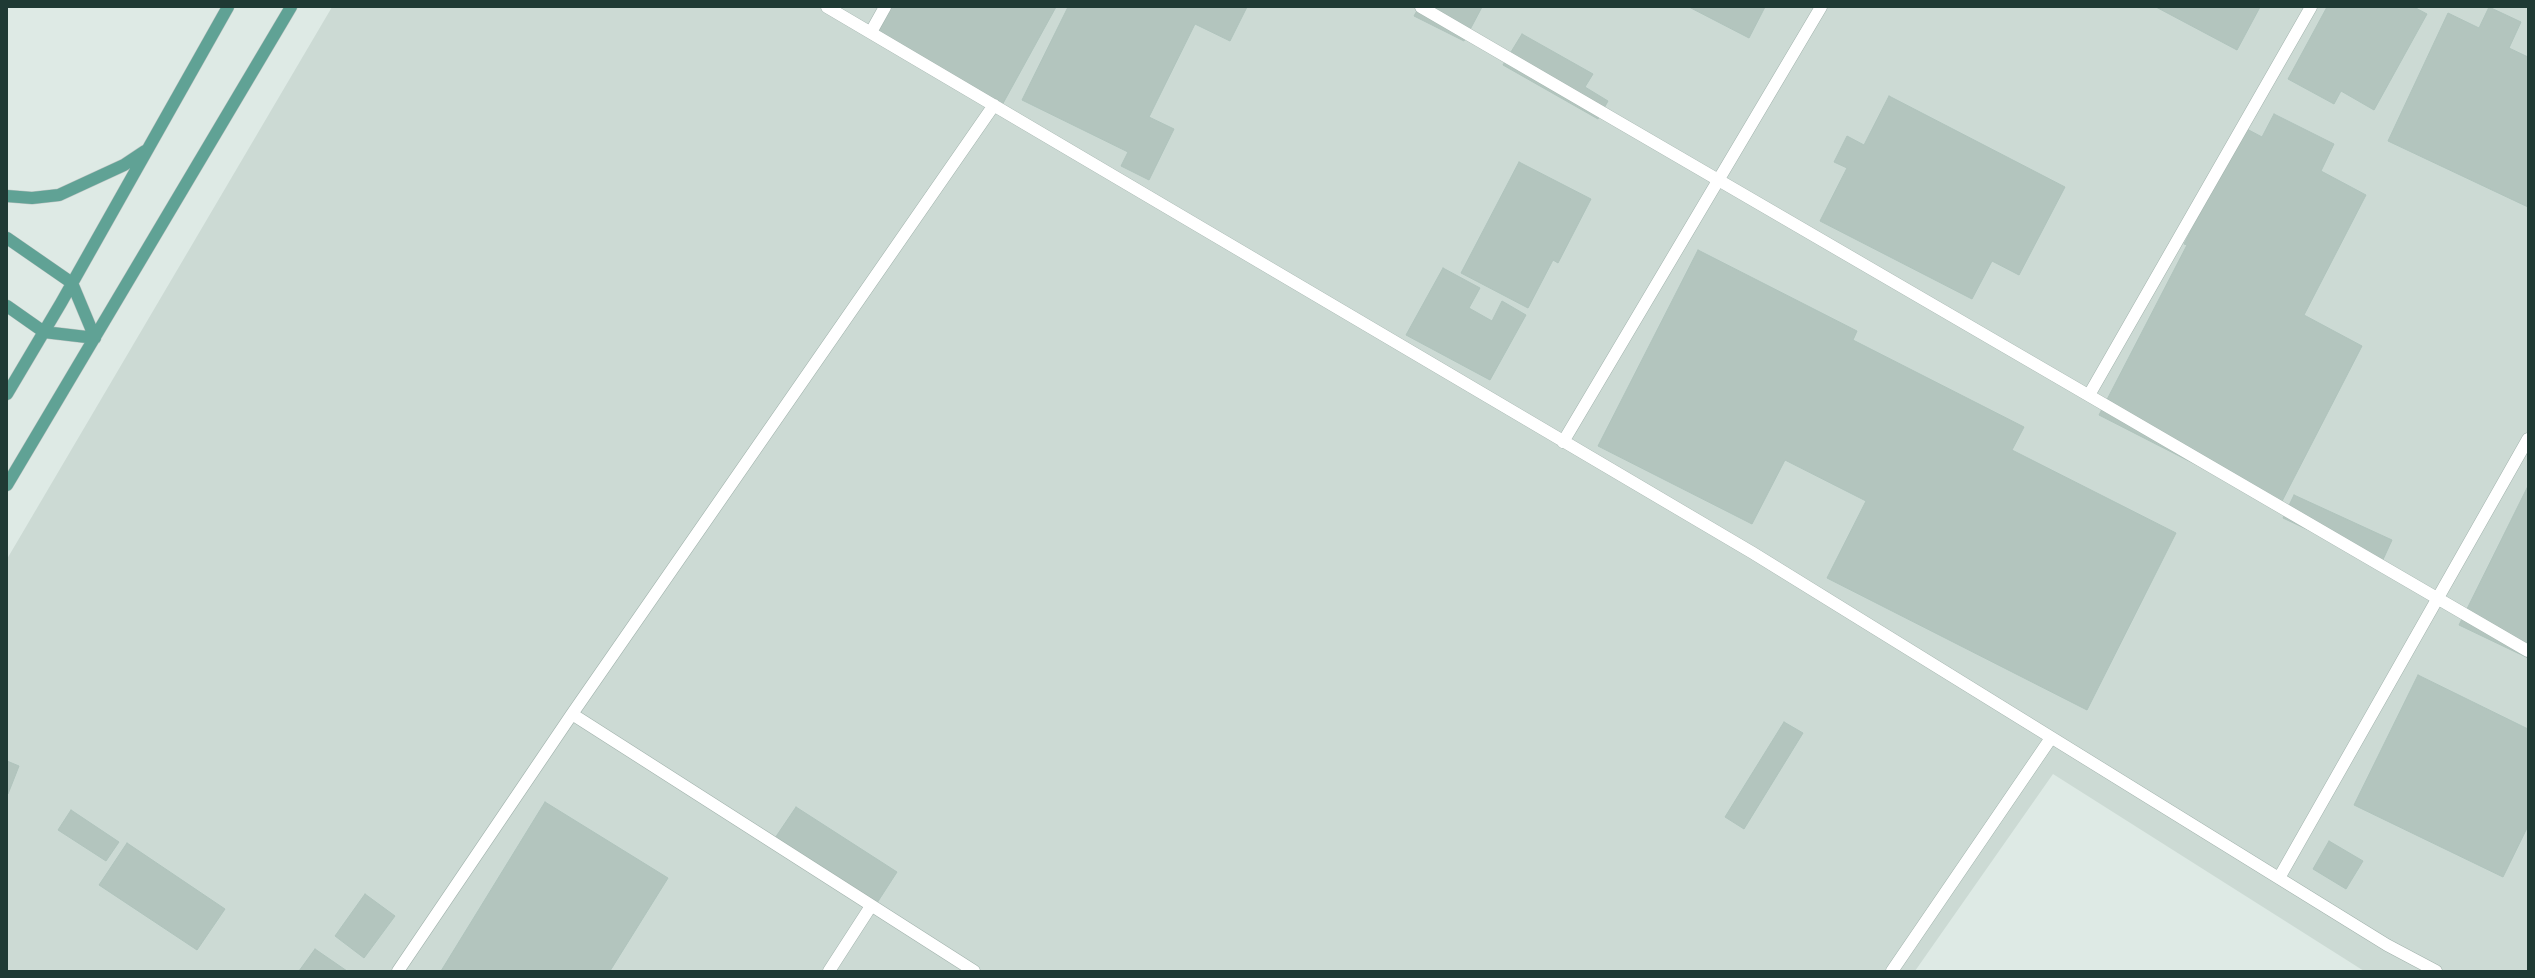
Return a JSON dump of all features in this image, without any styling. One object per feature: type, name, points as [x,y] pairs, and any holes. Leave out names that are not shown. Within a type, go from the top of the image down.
[{"type":"main road","points":[[7,394],[72,283],[228,7]]},
{"type":"main road","points":[[7,485],[291,7]]},
{"type":"main road","points":[[7,196],[32,198],[59,195],[124,165],[148,149]]},
{"type":"main road","points":[[7,238],[72,283],[94,338]]},
{"type":"main road","points":[[7,306],[44,332],[94,338]]},
{"type":"street","points":[[827,7],[1753,553],[2387,945],[2436,971]]},
{"type":"street","points":[[870,32],[885,7]]},
{"type":"street","points":[[1421,7],[2528,651]]},
{"type":"street","points":[[1563,442],[1821,7]]},
{"type":"street","points":[[2089,395],[2310,7]]},
{"type":"street","points":[[398,971],[572,714],[994,105]]},
{"type":"street","points":[[2279,878],[2528,439]]},
{"type":"street","points":[[572,714],[974,971]]},
{"type":"street","points":[[1892,971],[2051,738]]},
{"type":"street","points":[[829,971],[871,906]]},
{"type":"shaded area","points":[[332,7],[2528,7],[2528,971],[2364,971],[2053,774],[1915,971],[7,971],[7,559]]},
{"type":"building","points":[[891,7],[1056,7],[1001,107],[875,38]]},
{"type":"building","points":[[1068,7],[1247,7],[1230,41],[1195,24],[1149,117],[1174,129],[1149,180],[1121,166],[1128,152],[1022,100]]},
{"type":"building","points":[[1419,7],[1482,7],[1464,41],[1414,16]]},
{"type":"building","points":[[1689,7],[1765,7],[1749,38]]},
{"type":"building","points":[[2156,7],[2260,7],[2237,50]]},
{"type":"building","points":[[2327,7],[2414,7],[2427,14],[2374,110],[2341,91],[2334,104],[2288,79]]},
{"type":"building","points":[[2489,7],[2521,22],[2509,48],[2528,57],[2528,207],[2388,141],[2448,13],[2479,28]]},
{"type":"building","points":[[1522,34],[1593,74],[1585,87],[1608,101],[1598,119],[1503,65]]},
{"type":"building","points":[[1889,96],[2065,187],[2019,275],[1992,261],[1972,299],[1820,221],[1847,168],[1834,162],[1847,136],[1864,145]]},
{"type":"building","points":[[2274,114],[2334,144],[2321,171],[2366,195],[2304,315],[2362,346],[2279,507],[2099,415],[2187,245],[2184,244],[2245,128],[2262,137]]},
{"type":"building","points":[[1519,162],[1591,199],[1558,263],[1553,260],[1528,308],[1461,273]]},
{"type":"building","points":[[1698,250],[1857,331],[1853,340],[2024,427],[2012,450],[2176,533],[2087,710],[1827,578],[1866,501],[1785,460],[1752,524],[1598,446]]},
{"type":"building","points":[[1443,268],[1480,288],[1469,308],[1492,321],[1502,301],[1526,315],[1490,380],[1406,335]]},
{"type":"building","points":[[2528,486],[2528,658],[2459,625]]},
{"type":"building","points":[[2294,495],[2392,540],[2381,564],[2283,518]]},
{"type":"building","points":[[2418,675],[2528,729],[2528,826],[2503,877],[2354,805]]},
{"type":"building","points":[[1784,722],[1803,733],[1744,829],[1725,817]]},
{"type":"building","points":[[7,761],[19,766],[8,794],[7,793]]},
{"type":"building","points":[[545,802],[668,878],[610,971],[441,971]]},
{"type":"building","points":[[796,807],[897,872],[875,906],[773,841]]},
{"type":"building","points":[[71,810],[119,842],[106,861],[58,830]]},
{"type":"building","points":[[2329,841],[2363,861],[2346,889],[2313,869]]},
{"type":"building","points":[[127,843],[225,909],[197,950],[99,885]]},
{"type":"building","points":[[365,894],[395,916],[364,958],[335,936]]},
{"type":"building","points":[[315,949],[347,971],[299,971]]}]
